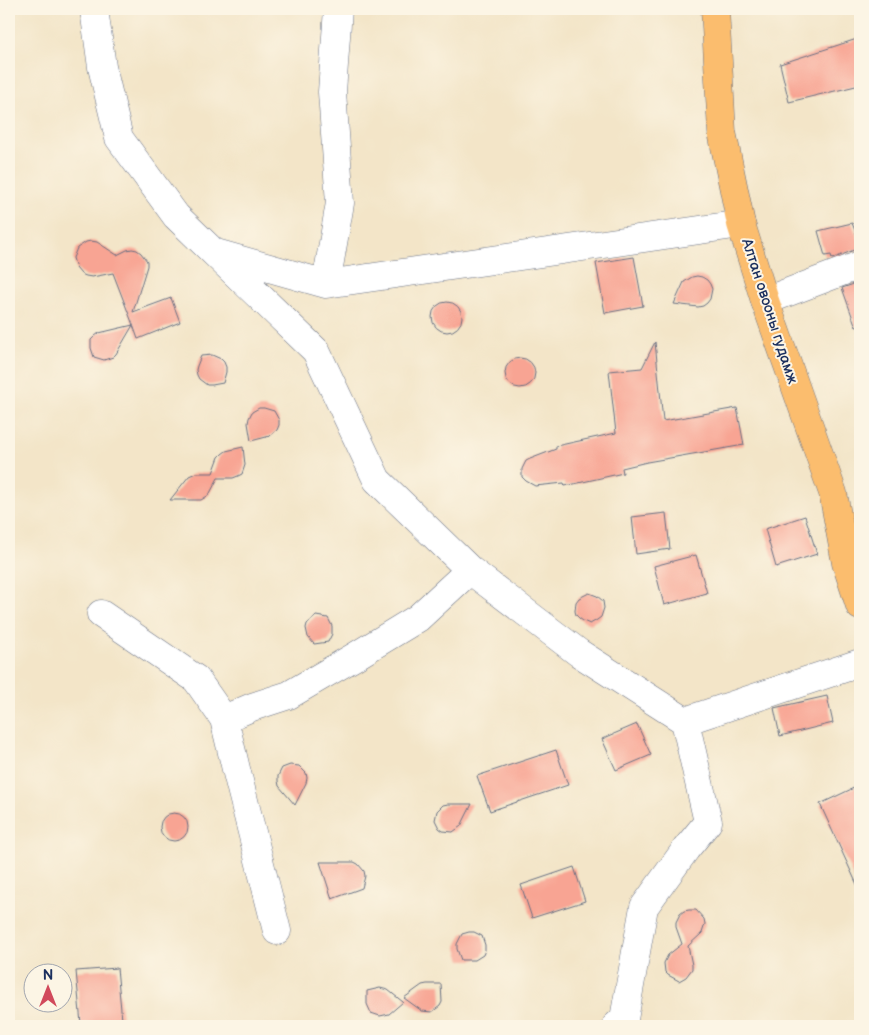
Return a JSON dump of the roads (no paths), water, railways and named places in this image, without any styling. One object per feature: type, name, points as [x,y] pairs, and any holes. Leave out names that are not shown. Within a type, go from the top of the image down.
[{"type":"main road","name":"Алтан овооны гудамж","points":[[715,9],[722,132],[741,224],[765,301],[833,493],[846,563],[860,606]]},
{"type":"street","points":[[94,9],[102,67],[119,138],[176,216],[316,351],[377,480],[470,570],[579,653],[685,721],[708,822],[644,907],[624,1019],[616,1026]]},
{"type":"street","points":[[326,284],[340,203],[332,92],[338,9]]},
{"type":"street","points":[[212,252],[326,284],[741,224]]},
{"type":"street","points":[[765,301],[860,265]]},
{"type":"street","points":[[224,719],[252,707],[289,695],[354,657],[418,618],[470,570]]},
{"type":"street","points":[[101,614],[196,679],[224,719],[278,931]]},
{"type":"street","points":[[685,721],[860,663]]}]
